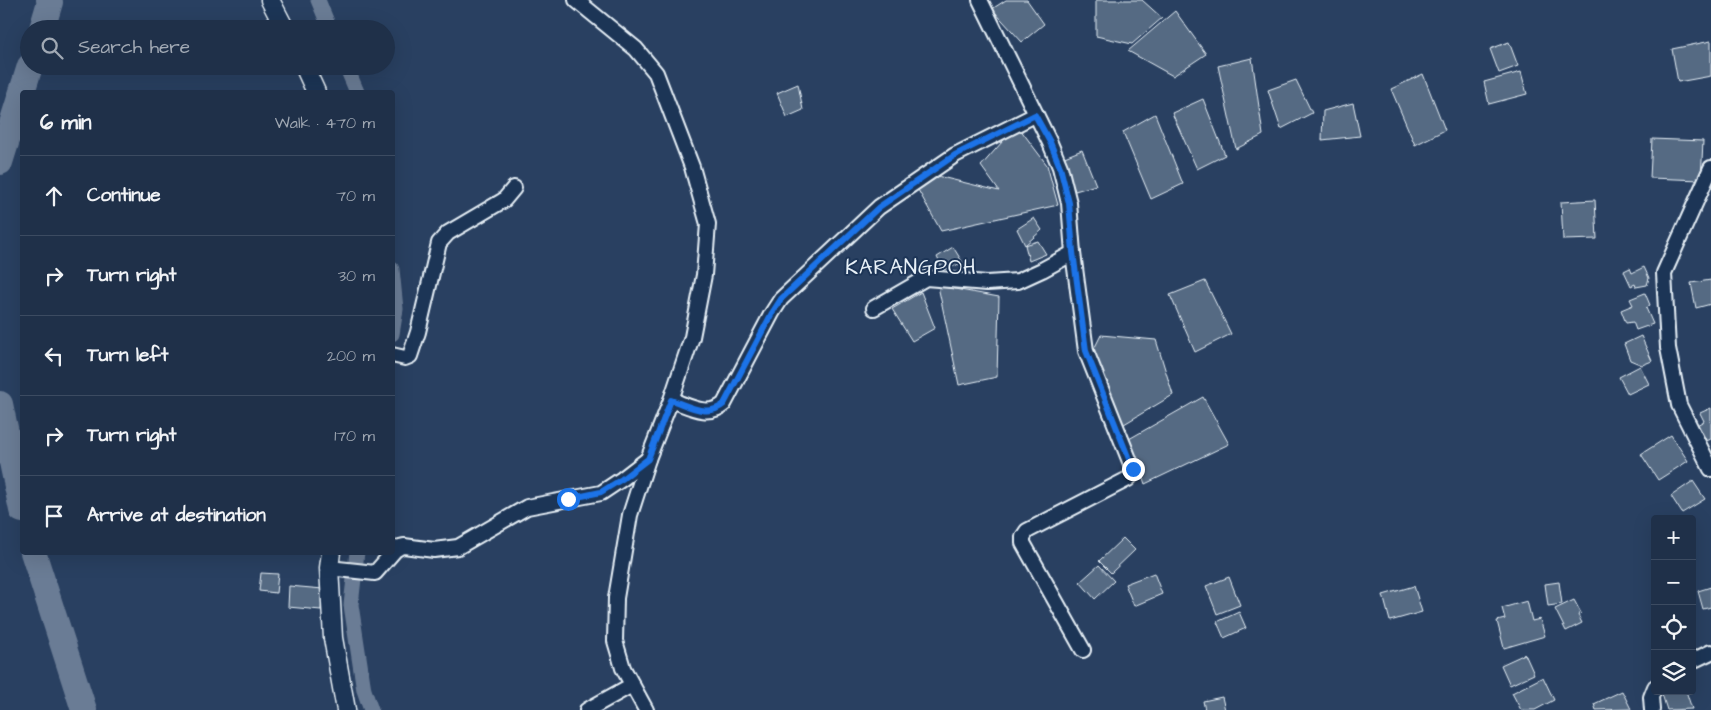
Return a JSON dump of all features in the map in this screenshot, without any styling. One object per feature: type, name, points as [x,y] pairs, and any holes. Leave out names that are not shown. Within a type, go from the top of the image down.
[{"type":"main road","points":[[270,0],[280,20]]},
{"type":"main road","points":[[308,75],[315,90]]},
{"type":"main road","points":[[330,560],[333,638],[346,710]]},
{"type":"street","points":[[576,0],[636,49],[656,73],[692,167],[708,224],[704,275],[692,337],[630,515],[616,598],[615,642],[623,668],[646,710]]},
{"type":"street","points":[[980,0],[1035,115],[1050,142],[1060,167],[1069,203],[1073,252],[1086,351],[1133,469],[1132,475],[1128,479],[1027,531],[1024,536],[1023,543],[1083,650]]},
{"type":"street","points":[[671,400],[706,412],[724,404],[781,299],[879,207],[955,155],[1035,115]]},
{"type":"street","points":[[1711,168],[1664,273],[1668,348],[1679,405],[1711,469]]},
{"type":"street","points":[[397,356],[410,356],[413,348],[439,243],[448,233],[504,200],[514,188]]},
{"type":"street","points":[[874,308],[926,278],[987,283],[1018,281],[1044,269],[1073,252]]},
{"type":"street","points":[[395,550],[404,546],[434,550],[458,547],[527,507],[601,492],[648,459]]},
{"type":"street","points":[[330,560],[352,571],[373,573],[378,572],[391,555]]},
{"type":"street","points":[[1696,659],[1711,652]]},
{"type":"street","points":[[587,710],[632,685]]},
{"type":"street","points":[[1652,695],[1652,710]]},
{"type":"building","points":[[1006,0],[1027,0],[1044,24],[1022,42],[992,9]]},
{"type":"building","points":[[1096,0],[1142,0],[1162,18],[1132,44],[1096,36]]},
{"type":"building","points":[[1175,11],[1206,54],[1173,76],[1128,51]]},
{"type":"building","points":[[1711,41],[1711,76],[1678,82],[1672,49]]},
{"type":"building","points":[[1509,42],[1518,66],[1499,73],[1490,49]]},
{"type":"building","points":[[1252,58],[1263,135],[1236,149],[1218,66]]},
{"type":"building","points":[[1521,72],[1527,94],[1489,104],[1484,82]]},
{"type":"building","points":[[1423,74],[1445,130],[1415,145],[1391,89]]},
{"type":"building","points":[[1296,80],[1312,113],[1281,129],[1268,90]]},
{"type":"building","points":[[798,84],[803,110],[787,117],[777,93]]},
{"type":"building","points":[[1203,99],[1225,155],[1197,169],[1172,113]]},
{"type":"building","points":[[1353,103],[1360,136],[1322,140],[1323,111]]},
{"type":"building","points":[[1155,114],[1183,184],[1151,199],[1123,132]]},
{"type":"building","points":[[1017,125],[1047,165],[1058,205],[941,231],[917,188],[937,176],[999,191],[981,166]]},
{"type":"building","points":[[1652,139],[1703,141],[1701,180],[1650,178]]},
{"type":"building","points":[[1082,150],[1096,185],[1075,191],[1062,158]]},
{"type":"building","points":[[1595,200],[1597,239],[1563,240],[1561,202]]},
{"type":"building","points":[[1034,218],[1042,230],[1025,245],[1017,229]]},
{"type":"building","points":[[1038,241],[1046,254],[1029,261],[1025,245]]},
{"type":"building","points":[[953,247],[963,263],[943,270],[937,257]]},
{"type":"building","points":[[1644,267],[1649,278],[1647,285],[1636,287],[1635,284],[1631,286],[1624,271],[1630,268],[1632,273]]},
{"type":"building","points":[[1711,280],[1711,304],[1696,308],[1691,283]]},
{"type":"building","points":[[1205,281],[1231,334],[1195,352],[1170,295]]},
{"type":"building","points":[[938,286],[999,297],[997,377],[959,385]]},
{"type":"building","points":[[921,292],[935,328],[912,341],[892,309]]},
{"type":"building","points":[[1645,293],[1650,305],[1646,308],[1653,324],[1636,330],[1633,322],[1626,323],[1621,310],[1633,305],[1630,299]]},
{"type":"building","points":[[1101,335],[1156,340],[1173,395],[1119,427],[1091,355]]},
{"type":"building","points":[[1641,336],[1652,361],[1642,365],[1630,360],[1624,344]]},
{"type":"building","points":[[1640,366],[1649,384],[1628,394],[1619,377]]},
{"type":"building","points":[[1203,397],[1229,444],[1145,484],[1129,439]]},
{"type":"building","points":[[1711,408],[1711,439],[1702,443],[1695,426],[1704,421],[1700,413]]},
{"type":"building","points":[[1671,435],[1688,461],[1658,480],[1641,454]]},
{"type":"building","points":[[1693,481],[1705,499],[1682,513],[1671,496]]},
{"type":"building","points":[[1123,538],[1135,550],[1111,573],[1099,561]]},
{"type":"building","points":[[1099,565],[1114,581],[1095,599],[1080,582]]},
{"type":"building","points":[[261,573],[278,574],[276,593],[259,591]]},
{"type":"building","points":[[1154,573],[1162,594],[1134,606],[1125,584]]},
{"type":"building","points":[[1229,577],[1240,605],[1217,614],[1206,586]]},
{"type":"building","points":[[1559,582],[1562,604],[1548,606],[1545,584]]},
{"type":"building","points":[[289,586],[323,589],[321,610],[288,607]]},
{"type":"building","points":[[1414,586],[1422,612],[1390,621],[1383,595]]},
{"type":"building","points":[[1711,587],[1711,607],[1703,609],[1698,591]]},
{"type":"building","points":[[1574,600],[1581,613],[1578,615],[1582,623],[1566,631],[1555,609]]},
{"type":"building","points":[[1527,601],[1532,621],[1540,619],[1545,636],[1504,648],[1497,621],[1505,619],[1502,608]]},
{"type":"building","points":[[1239,612],[1246,628],[1224,638],[1217,622]]},
{"type":"building","points":[[1525,654],[1534,674],[1510,685],[1501,665]]},
{"type":"building","points":[[1543,677],[1554,700],[1535,710],[1521,710],[1512,693]]},
{"type":"building","points":[[1622,691],[1631,709],[1596,710],[1594,704]]},
{"type":"building","points":[[1662,695],[1687,695],[1692,709],[1667,710]]},
{"type":"building","points":[[1222,697],[1225,710],[1205,710],[1203,701]]},
{"type":"waterway","points":[[45,20],[49,0]]},
{"type":"waterway","points":[[318,0],[326,20]]},
{"type":"waterway","points":[[22,90],[27,75]]},
{"type":"waterway","points":[[350,75],[356,90]]},
{"type":"waterway","points":[[0,162],[20,98]]},
{"type":"waterway","points":[[395,299],[395,315]]},
{"type":"waterway","points":[[0,404],[20,500]]},
{"type":"waterway","points":[[34,555],[84,710]]},
{"type":"waterway","points":[[357,555],[351,605],[364,690],[371,710]]},
{"type":"district","name":"KARANGPOH","points":[[911,267]]},
{"type":"route","points":[[568,499],[598,494],[648,459],[671,400],[706,412],[717,409],[724,404],[781,299],[879,207],[955,155],[1035,115],[1050,142],[1060,167],[1069,203],[1073,252],[1086,351],[1133,469]]}]
